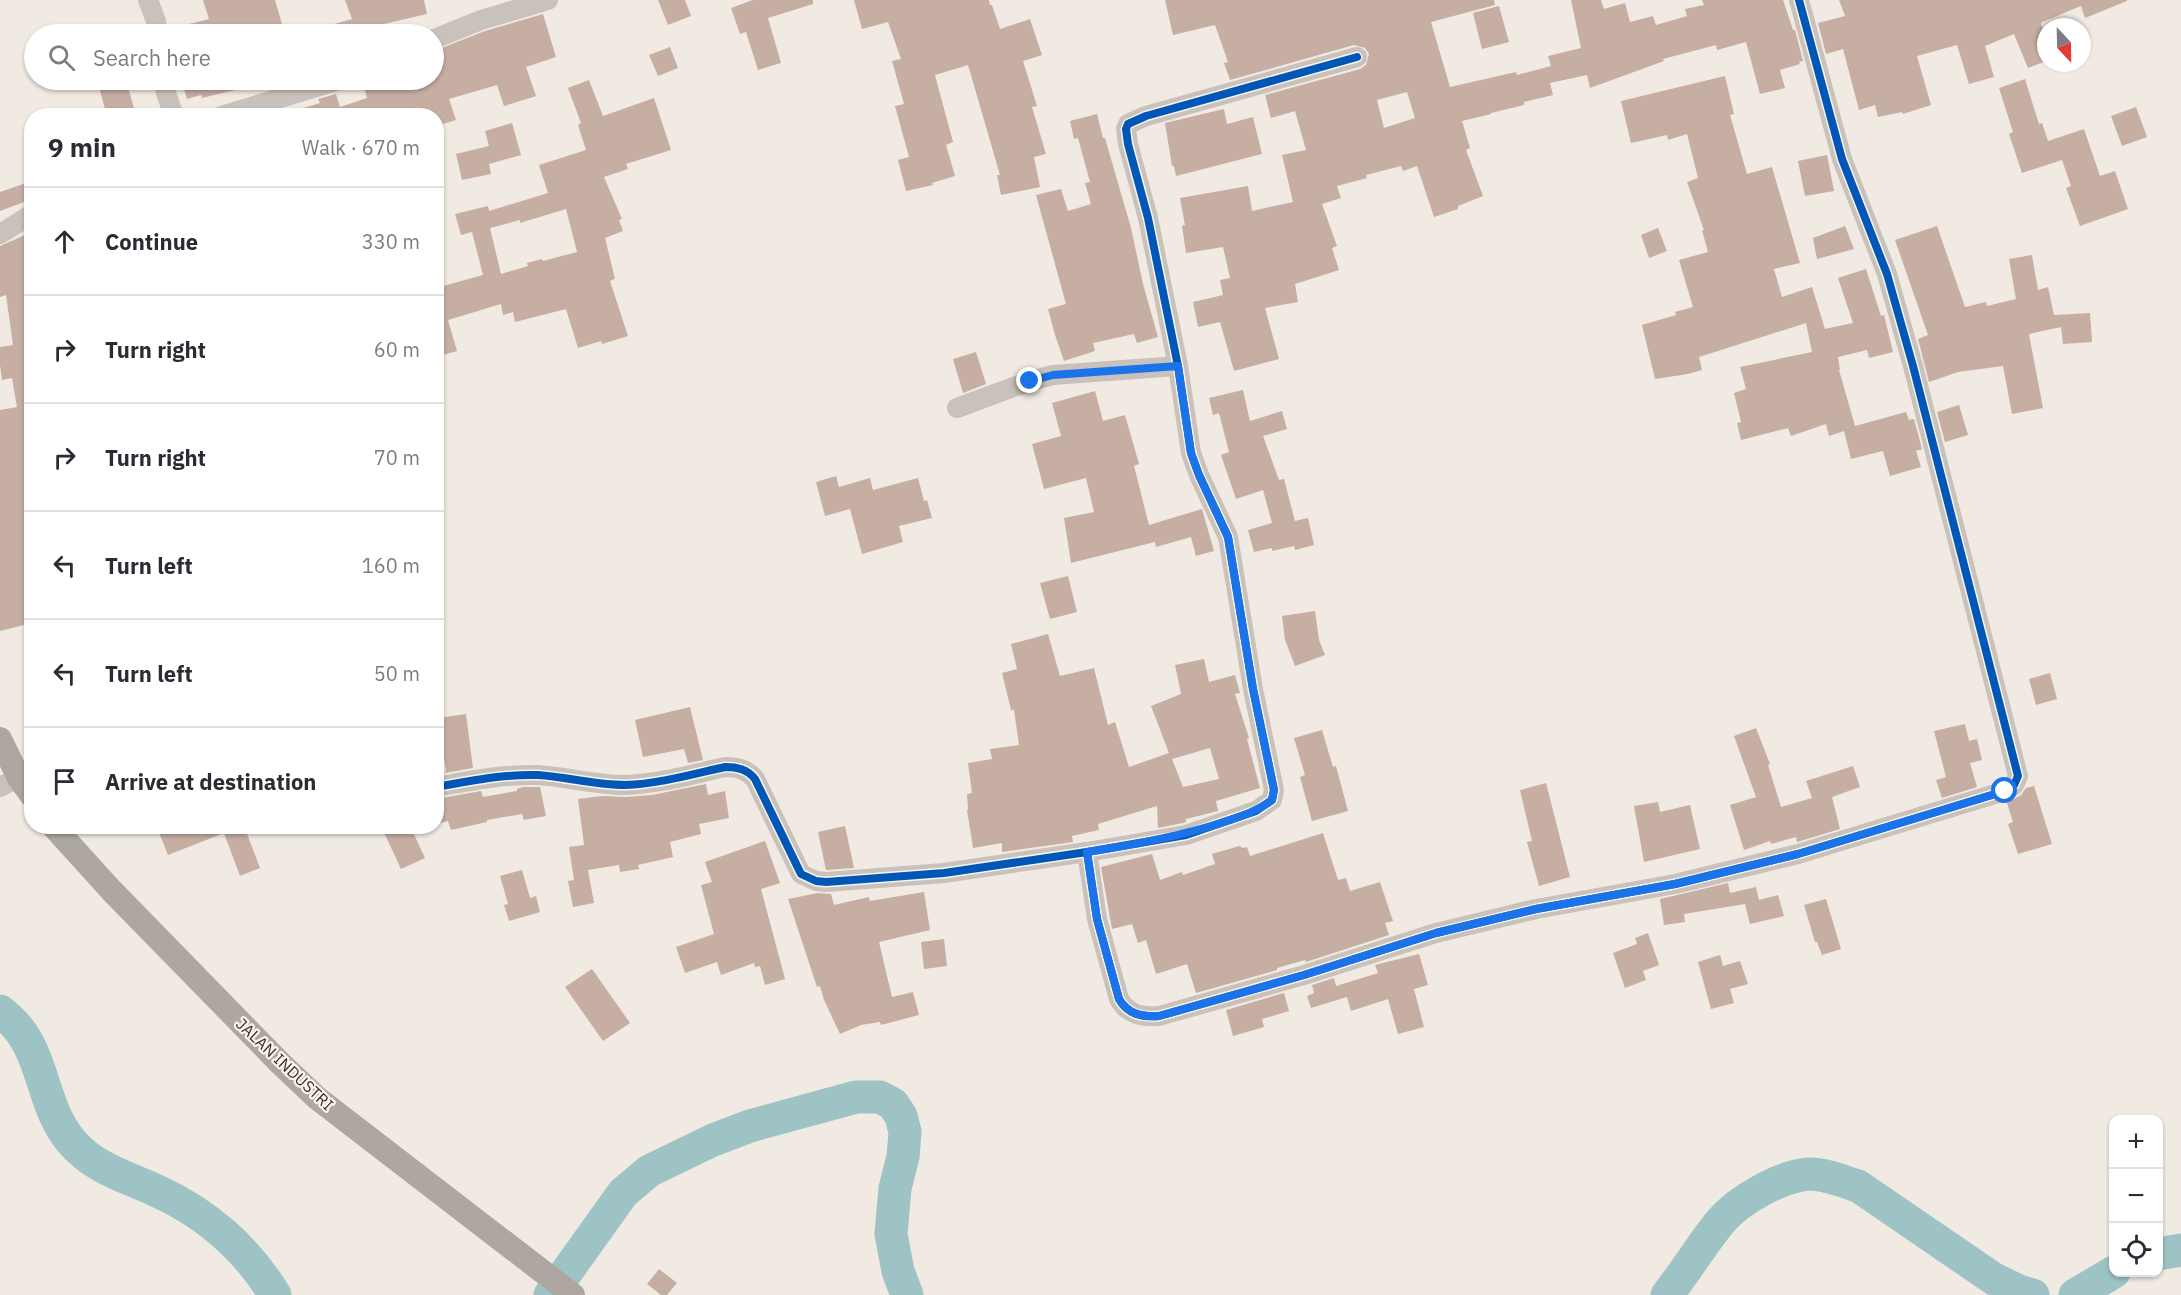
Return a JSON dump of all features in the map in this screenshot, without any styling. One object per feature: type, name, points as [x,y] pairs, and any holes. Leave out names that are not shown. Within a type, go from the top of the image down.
[{"type":"main road","points":[[0,739],[20,783]]},
{"type":"main road","name":"JALAN INDUSTRI","points":[[60,834],[111,890],[317,1098],[573,1295]]},
{"type":"street","points":[[148,0],[156,24]]},
{"type":"street","points":[[444,35],[518,4],[548,0]]},
{"type":"street","points":[[1087,852],[1097,919],[1119,999],[1124,1007],[1135,1014],[1159,1016],[1304,975],[1448,930],[1536,909],[1675,884],[1798,854],[2005,791],[2014,785],[2018,776],[1913,366],[1887,274],[1842,159],[1799,0]]},
{"type":"street","points":[[444,786],[485,778],[538,775],[622,785],[644,784],[725,767],[736,767],[751,774],[755,779],[801,874],[816,881],[944,873],[1087,852],[1186,834],[1244,816],[1272,800],[1274,790],[1253,689],[1228,537],[1191,453],[1178,366],[1148,218],[1126,129],[1128,124],[1146,116],[1357,57]]},
{"type":"street","points":[[166,90],[171,108]]},
{"type":"street","points":[[247,108],[307,90]]},
{"type":"street","points":[[0,234],[24,219]]},
{"type":"street","points":[[957,408],[1030,381],[1053,375],[1178,366]]},
{"type":"building","points":[[203,0],[275,0],[282,24],[189,24],[209,19]]},
{"type":"building","points":[[345,0],[424,0],[427,14],[384,24],[334,24],[352,19]]},
{"type":"building","points":[[658,0],[685,0],[691,16],[668,25]]},
{"type":"building","points":[[753,0],[813,0],[813,4],[768,18],[781,63],[758,70],[746,32],[740,34],[731,8]]},
{"type":"building","points":[[854,0],[989,0],[1000,29],[1030,19],[1042,55],[1023,61],[1037,106],[1032,107],[1046,154],[1034,157],[1040,187],[1001,195],[997,175],[1000,175],[968,65],[935,75],[953,142],[946,145],[955,176],[932,183],[933,185],[906,191],[898,160],[909,157],[895,106],[904,104],[892,61],[901,59],[888,22],[862,29]]},
{"type":"building","points":[[1165,0],[1494,0],[1495,5],[1431,22],[1450,87],[1516,72],[1517,75],[1551,66],[1548,56],[1581,48],[1571,0],[1601,0],[1604,9],[1625,3],[1630,22],[1653,16],[1656,25],[1687,16],[1685,9],[1704,5],[1702,0],[1783,0],[1793,30],[1795,30],[1803,61],[1780,70],[1785,88],[1760,94],[1746,42],[1717,50],[1716,45],[1663,59],[1664,61],[1590,88],[1587,75],[1550,83],[1553,95],[1462,121],[1470,148],[1466,150],[1483,196],[1458,206],[1458,209],[1434,217],[1417,166],[1403,171],[1401,166],[1366,175],[1367,178],[1337,186],[1341,198],[1322,204],[1337,246],[1332,248],[1339,270],[1295,284],[1298,302],[1265,308],[1279,359],[1234,371],[1220,322],[1198,327],[1193,302],[1223,295],[1220,280],[1230,278],[1223,247],[1186,253],[1182,226],[1185,225],[1180,198],[1248,186],[1252,211],[1293,202],[1282,155],[1306,150],[1295,111],[1271,118],[1265,95],[1360,69],[1366,65],[1369,54],[1365,48],[1354,45],[1230,80],[1224,63],[1228,62],[1215,25],[1173,35]],"holes":[[[1407,92],[1415,118],[1384,128],[1377,100]]]},
{"type":"building","points":[[1839,0],[2127,0],[2085,18],[2081,6],[2052,18],[2037,18],[2037,64],[2028,68],[2014,34],[1985,46],[1994,77],[1969,84],[1957,45],[1917,56],[1931,105],[1903,114],[1902,112],[1878,117],[1875,105],[1859,110],[1843,49],[1826,54],[1818,23],[1845,16]]},
{"type":"building","points":[[1499,6],[1509,42],[1482,49],[1473,13]]},
{"type":"building","points":[[543,14],[556,57],[526,67],[536,96],[504,106],[497,85],[449,99],[456,120],[444,124],[444,108],[304,108],[320,103],[318,99],[336,94],[340,107],[367,98],[365,90],[444,90],[444,47],[485,31]]},
{"type":"building","points":[[670,47],[678,68],[658,76],[649,55]]},
{"type":"building","points":[[1725,76],[1734,114],[1730,115],[1747,174],[1772,167],[1800,263],[1774,269],[1782,297],[1812,287],[1825,329],[1853,323],[1838,278],[1866,269],[1881,316],[1884,315],[1893,352],[1869,358],[1867,350],[1838,357],[1839,370],[1855,426],[1906,412],[1909,420],[1914,419],[1922,449],[1916,451],[1921,467],[1890,476],[1883,451],[1851,459],[1844,431],[1829,436],[1826,424],[1791,436],[1788,428],[1741,440],[1737,423],[1741,422],[1734,393],[1746,389],[1740,367],[1812,352],[1806,323],[1699,357],[1702,370],[1655,379],[1642,325],[1676,315],[1675,312],[1693,307],[1679,260],[1708,252],[1702,230],[1704,230],[1687,182],[1698,178],[1687,134],[1668,140],[1667,135],[1631,143],[1621,101]]},
{"type":"building","points":[[2025,79],[2039,124],[2042,123],[2048,141],[2084,129],[2100,176],[2115,171],[2128,209],[2080,226],[2066,188],[2071,186],[2062,160],[2022,173],[2009,134],[2013,132],[1999,88]]},
{"type":"building","points":[[589,80],[603,116],[654,98],[671,150],[626,164],[628,169],[604,177],[622,219],[619,220],[623,231],[605,238],[615,279],[610,281],[628,336],[578,348],[566,309],[515,322],[513,312],[503,315],[501,304],[448,320],[457,351],[444,355],[444,286],[483,275],[472,232],[461,235],[455,214],[488,206],[489,211],[548,193],[539,165],[586,150],[578,125],[581,123],[568,88]],"holes":[[[566,209],[577,252],[543,261],[542,259],[527,263],[528,266],[501,274],[490,228],[520,220],[520,223]]]},
{"type":"building","points":[[100,90],[129,90],[134,108],[105,108]]},
{"type":"building","points":[[184,90],[235,90],[202,98],[201,95],[187,99]]},
{"type":"building","points":[[2136,107],[2147,137],[2122,146],[2111,116]]},
{"type":"building","points":[[1224,109],[1227,124],[1253,117],[1262,154],[1176,176],[1174,166],[1172,166],[1165,123]]},
{"type":"building","points":[[1097,114],[1131,228],[1143,284],[1158,337],[1137,343],[1134,334],[1093,343],[1095,351],[1064,361],[1048,309],[1066,304],[1036,195],[1061,189],[1068,211],[1091,204],[1085,183],[1090,182],[1078,138],[1074,139],[1070,121]]},
{"type":"building","points":[[512,123],[521,155],[489,164],[491,174],[462,180],[456,154],[489,146],[485,131]]},
{"type":"building","points":[[1827,155],[1834,191],[1805,196],[1798,161]]},
{"type":"building","points":[[24,184],[24,202],[0,211],[0,192]]},
{"type":"building","points":[[1845,226],[1854,249],[1817,259],[1813,238]]},
{"type":"building","points":[[1937,226],[1965,307],[1986,302],[1987,306],[2016,299],[2009,259],[2032,255],[2038,290],[2048,287],[2054,315],[2090,313],[2092,342],[2063,344],[2061,327],[2029,334],[2043,408],[2012,414],[2003,366],[1958,372],[1929,382],[1918,339],[1928,335],[1895,240]]},
{"type":"building","points":[[1658,228],[1667,251],[1649,258],[1641,235]]},
{"type":"building","points":[[24,236],[24,625],[0,631],[0,410],[17,407],[12,378],[2,380],[0,365],[0,347],[13,345],[6,295],[0,297],[0,246]]},
{"type":"building","points":[[976,352],[986,384],[963,393],[953,359]]},
{"type":"building","points":[[1243,390],[1250,421],[1282,411],[1287,429],[1263,436],[1279,480],[1284,479],[1295,521],[1308,518],[1314,545],[1295,550],[1294,546],[1254,552],[1248,530],[1272,523],[1263,490],[1236,499],[1221,455],[1229,452],[1219,413],[1213,415],[1209,398]]},
{"type":"building","points":[[1095,391],[1103,421],[1125,415],[1139,464],[1134,466],[1149,525],[1202,509],[1214,551],[1196,556],[1191,537],[1156,547],[1155,542],[1071,563],[1064,518],[1094,512],[1086,478],[1044,489],[1032,444],[1061,436],[1052,403]]},
{"type":"building","points":[[1959,405],[1968,435],[1945,442],[1937,412]]},
{"type":"building","points":[[836,476],[839,487],[870,478],[873,490],[918,478],[924,501],[927,500],[932,518],[899,526],[903,542],[862,554],[850,509],[825,516],[816,482]]},
{"type":"building","points":[[1068,576],[1077,612],[1050,619],[1040,583]]},
{"type":"building","points":[[1315,611],[1319,640],[1325,655],[1295,666],[1285,640],[1282,616]]},
{"type":"building","points":[[1048,634],[1060,676],[1094,668],[1108,725],[1115,722],[1129,767],[1169,753],[1151,706],[1181,694],[1175,665],[1204,659],[1209,682],[1235,675],[1240,693],[1235,694],[1249,738],[1247,739],[1260,788],[1216,801],[1218,811],[1186,819],[1183,823],[1158,828],[1157,806],[1098,824],[1099,830],[1072,836],[1073,842],[1002,852],[1002,843],[973,848],[967,810],[967,794],[972,793],[968,763],[992,759],[990,749],[1019,745],[1014,710],[1011,710],[1002,673],[1017,669],[1011,644]],"holes":[[[1210,748],[1219,779],[1183,787],[1172,759]]]},
{"type":"building","points":[[2050,673],[2057,699],[2036,705],[2029,679]]},
{"type":"building","points":[[690,707],[703,760],[688,763],[684,749],[643,757],[635,720]]},
{"type":"building","points":[[466,714],[473,768],[445,773],[444,717]]},
{"type":"building","points":[[1965,724],[1969,741],[1977,739],[1982,760],[1970,763],[1977,787],[1942,798],[1936,780],[1946,777],[1934,731]]},
{"type":"building","points":[[1756,728],[1770,764],[1768,765],[1781,807],[1812,798],[1806,781],[1853,766],[1860,787],[1832,797],[1840,829],[1797,842],[1796,837],[1771,844],[1770,841],[1744,850],[1730,805],[1756,797],[1734,736]]},
{"type":"building","points":[[1322,730],[1333,767],[1336,766],[1348,811],[1312,821],[1300,777],[1305,775],[1294,738]]},
{"type":"building","points":[[1546,783],[1570,877],[1539,886],[1527,842],[1532,841],[1520,790]]},
{"type":"building","points":[[706,784],[708,795],[725,791],[729,818],[699,824],[701,834],[670,842],[673,857],[638,865],[639,869],[620,872],[619,865],[588,870],[594,903],[573,907],[568,881],[574,880],[569,847],[584,845],[578,799],[652,795]]},
{"type":"building","points":[[2034,786],[2052,844],[2018,854],[2008,824],[2013,822],[2007,803],[2021,795],[2026,788]]},
{"type":"building","points":[[540,787],[546,816],[524,820],[522,814],[487,820],[487,822],[451,830],[448,821],[444,822],[444,798],[481,791],[483,797],[517,791],[517,789]]},
{"type":"building","points":[[1658,802],[1660,812],[1690,805],[1700,849],[1644,862],[1634,806]]},
{"type":"building","points":[[845,826],[854,868],[826,870],[818,832]]},
{"type":"building","points":[[1323,833],[1338,880],[1346,878],[1350,891],[1380,882],[1393,921],[1385,923],[1389,935],[1306,962],[1305,960],[1196,993],[1187,964],[1156,974],[1146,940],[1138,943],[1132,924],[1112,929],[1101,867],[1152,854],[1160,880],[1215,864],[1212,854],[1239,846],[1247,847],[1250,856]]},
{"type":"building","points":[[160,834],[221,834],[168,855]]},
{"type":"building","points":[[224,834],[247,834],[260,868],[240,876]]},
{"type":"building","points":[[385,834],[414,834],[425,858],[401,869]]},
{"type":"building","points":[[765,841],[780,883],[761,889],[785,979],[765,985],[760,966],[755,967],[754,963],[721,975],[717,962],[685,973],[676,947],[714,934],[701,885],[712,882],[705,862]]},
{"type":"building","points":[[522,870],[530,898],[536,896],[540,912],[509,921],[504,905],[508,904],[500,876]]},
{"type":"building","points":[[1728,883],[1730,893],[1756,887],[1759,900],[1778,895],[1784,916],[1750,924],[1745,904],[1684,914],[1685,922],[1664,925],[1660,899]]},
{"type":"building","points":[[924,892],[930,930],[879,942],[892,997],[913,992],[919,1015],[881,1025],[880,1022],[861,1025],[840,1034],[820,986],[817,987],[788,899],[818,893],[831,894],[834,905],[869,897],[870,901]]},
{"type":"building","points":[[1826,899],[1841,949],[1822,955],[1815,942],[1804,905]]},
{"type":"building","points":[[1648,933],[1659,965],[1643,971],[1646,980],[1625,988],[1613,953],[1637,944],[1635,938]]},
{"type":"building","points":[[944,939],[947,966],[924,969],[921,942]]},
{"type":"building","points":[[1419,954],[1428,985],[1414,989],[1424,1027],[1398,1034],[1388,999],[1351,1011],[1347,997],[1311,1008],[1307,996],[1314,993],[1312,985],[1334,978],[1336,986],[1378,973],[1375,965]]},
{"type":"building","points":[[1720,955],[1723,966],[1740,961],[1748,984],[1730,989],[1734,1003],[1711,1009],[1698,962]]},
{"type":"building","points":[[592,969],[630,1023],[603,1041],[565,987]]},
{"type":"building","points":[[1284,993],[1289,1011],[1262,1019],[1264,1027],[1233,1036],[1226,1010]]},
{"type":"building","points":[[659,1269],[677,1283],[667,1295],[661,1295],[647,1284]]},
{"type":"waterway","points":[[0,1011],[15,1025],[26,1040],[52,1108],[71,1141],[100,1165],[175,1200],[208,1221],[252,1262],[275,1295]]},
{"type":"waterway","points":[[550,1295],[623,1193],[649,1171],[713,1140],[750,1126],[856,1097],[880,1097],[893,1104],[901,1116],[905,1132],[903,1157],[895,1188],[891,1234],[898,1271],[907,1295]]},
{"type":"waterway","points":[[1667,1295],[1721,1221],[1738,1205],[1774,1184],[1809,1174],[1827,1176],[1858,1186],[1994,1279],[2033,1295]]},
{"type":"waterway","points":[[2163,1253],[2181,1250]]},
{"type":"waterway","points":[[2075,1295],[2109,1275]]},
{"type":"cycle path","points":[[1087,852],[1097,919],[1119,999],[1131,1012],[1159,1016],[1304,975],[1436,933],[1536,909],[1675,884],[1798,854],[2005,791],[2014,785],[2018,776],[1913,366],[1887,274],[1842,159],[1799,0]]},
{"type":"cycle path","points":[[444,786],[487,778],[525,775],[625,785],[650,783],[725,767],[738,768],[755,779],[801,874],[816,881],[826,882],[944,873],[1186,835],[1256,811],[1272,800],[1274,790],[1253,689],[1228,537],[1191,453],[1178,366],[1148,218],[1126,129],[1128,124],[1146,116],[1357,57]]},
{"type":"route","points":[[1030,381],[1053,375],[1178,366],[1191,453],[1228,537],[1253,689],[1274,790],[1272,800],[1244,816],[1186,834],[1087,852],[1097,919],[1119,999],[1124,1007],[1135,1014],[1146,1017],[1159,1016],[1493,918],[1675,884],[1798,854],[2005,791]]}]
